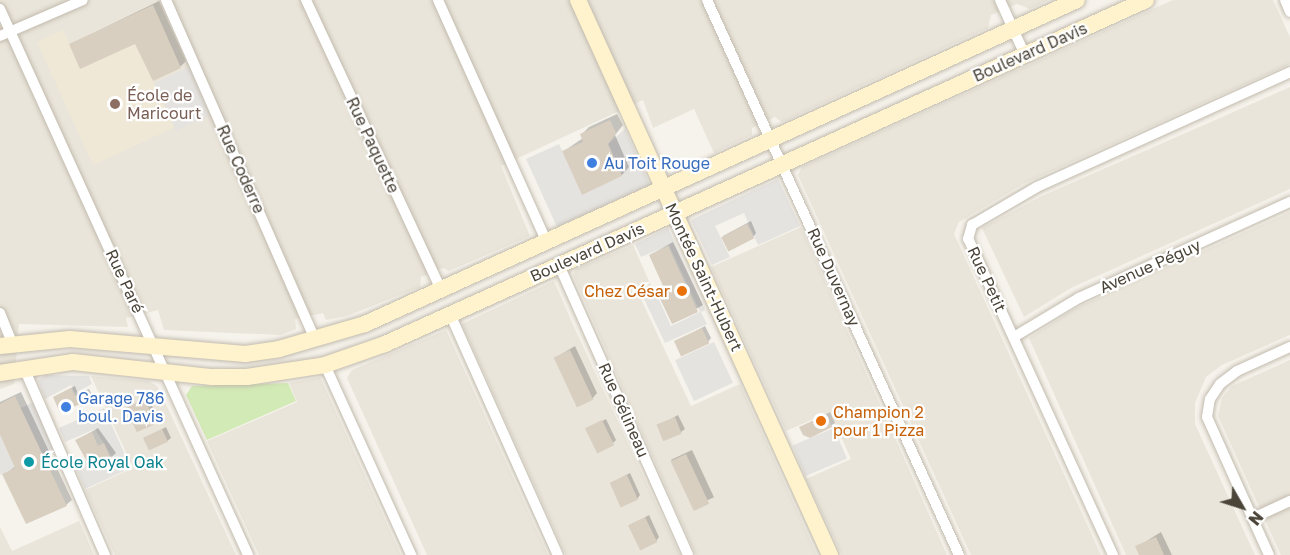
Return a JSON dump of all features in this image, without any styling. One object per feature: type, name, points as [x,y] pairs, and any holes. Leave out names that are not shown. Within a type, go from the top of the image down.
[{"type":"street","points":[[5,33],[83,0]]},
{"type":"street","name":"Rue Coderre","points":[[166,0],[315,339]]},
{"type":"street","name":"Rue Paquette","points":[[306,0],[441,290]]},
{"type":"street","points":[[438,0],[547,242]]},
{"type":"street","name":"Montée Saint-Hubert","points":[[578,0],[830,555]]},
{"type":"street","name":"Rue Duvernay","points":[[707,0],[959,555]]},
{"type":"street","points":[[1000,0],[1025,55]]},
{"type":"street","name":"Boulevard Davis","points":[[6,344],[70,339],[244,354],[315,339],[365,324],[1077,0]]},
{"type":"street","name":"Boulevard Davis","points":[[0,373],[73,362],[166,372],[247,377],[325,365],[385,344],[1146,0]]},
{"type":"street","points":[[1285,0],[1290,12]]},
{"type":"street","name":"Rue Paré","points":[[0,9],[5,33],[156,348],[248,555]]},
{"type":"street","name":"Rue Petit","points":[[1113,555],[968,239],[972,225],[1037,187],[1290,72]]},
{"type":"street","name":"Avenue Péguy","points":[[1014,337],[1079,298],[1290,202]]},
{"type":"street","points":[[575,230],[586,252]]},
{"type":"street","name":"Rue Gélineau","points":[[559,265],[688,555]]},
{"type":"street","points":[[0,313],[6,344]]},
{"type":"street","points":[[450,314],[558,555]]},
{"type":"street","points":[[1269,555],[1207,417],[1210,399],[1220,384],[1237,371],[1290,347]]},
{"type":"street","points":[[325,365],[411,555]]},
{"type":"street","points":[[24,368],[105,555]]},
{"type":"street","points":[[1253,518],[1290,501]]},
{"type":"shaded area","points":[[0,0],[1049,0],[1030,9],[1017,4],[991,15],[988,28],[782,122],[775,117],[752,128],[752,135],[714,153],[694,109],[653,128],[643,100],[501,166],[530,236],[449,271],[443,268],[421,277],[420,287],[347,316],[326,320],[323,313],[295,319],[296,329],[281,335],[164,330],[158,310],[126,318],[128,327],[19,324],[14,384],[0,389]]},
{"type":"shaded area","points":[[1173,0],[1273,0],[1290,37],[1290,64],[1023,184],[959,222],[954,234],[1101,555],[971,555],[798,175],[802,167]]},
{"type":"shaded area","name":"École de Maricourt","points":[[153,5],[181,68],[153,81],[175,127],[93,165],[37,42],[63,30],[69,44]]},
{"type":"shaded area","points":[[194,65],[216,112],[176,131],[154,84]]},
{"type":"shaded area","points":[[1290,87],[1290,189],[1071,288],[1024,317],[982,228],[1042,196]]},
{"type":"shaded area","points":[[625,129],[650,185],[557,227],[526,159],[559,144],[582,194],[622,176],[608,144]]},
{"type":"shaded area","points":[[778,179],[800,226],[758,245],[744,213],[715,226],[730,257],[712,265],[691,220]]},
{"type":"shaded area","points":[[1290,212],[1290,335],[1222,365],[1206,377],[1195,403],[1195,424],[1255,555],[1126,555],[1029,338],[1076,308]]},
{"type":"shaded area","points":[[801,227],[947,555],[842,555],[806,479],[851,459],[830,412],[786,431],[711,267]]},
{"type":"shaded area","points":[[668,228],[705,310],[701,312],[707,324],[665,343],[644,299],[656,293],[671,326],[700,312],[669,245],[641,257],[635,244]]},
{"type":"shaded area","points":[[633,245],[653,290],[640,297],[691,406],[740,384],[817,555],[696,555],[573,275],[576,269]]},
{"type":"shaded area","points":[[554,281],[680,555],[566,555],[462,324]]},
{"type":"shaded area","points":[[446,330],[548,555],[427,555],[347,378],[352,370]]},
{"type":"shaded area","points":[[714,342],[733,383],[694,401],[675,360]]},
{"type":"shaded area","points":[[1290,360],[1290,555],[1281,555],[1218,416],[1222,398],[1232,386]]},
{"type":"shaded area","points":[[46,375],[89,376],[92,384],[75,393],[71,385],[45,399],[38,380]]},
{"type":"shaded area","points":[[91,376],[149,381],[158,387],[236,555],[115,555],[85,490],[133,468]]},
{"type":"shaded area","points":[[320,377],[401,555],[259,555],[207,441],[297,402],[289,383]]},
{"type":"shaded area","points":[[36,401],[57,448],[41,455],[20,408]]},
{"type":"shaded area","points":[[104,408],[131,468],[85,489],[74,464],[85,460],[91,471],[114,460],[95,429],[65,442],[59,428]]},
{"type":"shaded area","points":[[834,428],[847,458],[805,476],[793,446]]},
{"type":"shaded area","points":[[0,435],[15,468],[0,475]]},
{"type":"shaded area","points":[[79,521],[94,555],[0,555],[0,527],[12,551]]},
{"type":"green space","points":[[288,383],[296,401],[207,440],[186,395],[192,386]]},
{"type":"building","points":[[153,5],[181,68],[153,81],[135,44],[80,69],[69,44]]},
{"type":"building","name":"Au Toit Rouge","points":[[610,120],[616,133],[608,144],[622,176],[582,195],[562,151],[583,142],[580,134]]},
{"type":"building","points":[[747,224],[754,238],[728,251],[721,237]]},
{"type":"building","points":[[668,246],[698,312],[672,324],[657,292],[664,288],[649,255]]},
{"type":"building","points":[[702,328],[709,343],[681,357],[674,341]]},
{"type":"building","points":[[570,350],[593,400],[577,407],[554,358]]},
{"type":"building","name":"Garage 786 boul. Davis","points":[[71,388],[75,396],[85,391],[89,400],[60,413],[53,397]]},
{"type":"building","name":"École Royal Oak","points":[[15,396],[67,506],[26,524],[2,474],[15,468],[0,435],[0,404]]},
{"type":"building","points":[[145,399],[156,424],[137,432],[126,408]]},
{"type":"building","name":"Champion 2 pour 1 Pizza","points":[[826,415],[832,427],[810,438],[803,435],[799,427]]},
{"type":"building","points":[[675,417],[682,434],[663,441],[656,424]]},
{"type":"building","points":[[602,420],[614,445],[597,453],[585,428]]},
{"type":"building","points":[[162,429],[168,442],[149,451],[143,438]]},
{"type":"building","points":[[92,432],[98,446],[104,443],[111,460],[91,469],[75,440]]},
{"type":"building","points":[[686,454],[709,504],[694,511],[671,461]]},
{"type":"building","points":[[627,475],[638,500],[621,507],[610,483]]},
{"type":"building","points":[[645,517],[657,542],[640,550],[628,525]]},
{"type":"building","points":[[1156,537],[1164,555],[1139,555],[1135,546]]},
{"type":"place","name":"École de Maricourt","points":[[115,104]]},
{"type":"place","name":"Au Toit Rouge","points":[[592,163]]},
{"type":"place","name":"Chez César","points":[[682,291]]},
{"type":"place","name":"Garage 786 boul. Davis","points":[[66,407]]},
{"type":"place","name":"Champion 2 pour 1 Pizza","points":[[821,421]]},
{"type":"place","name":"École Royal Oak","points":[[29,462]]}]
